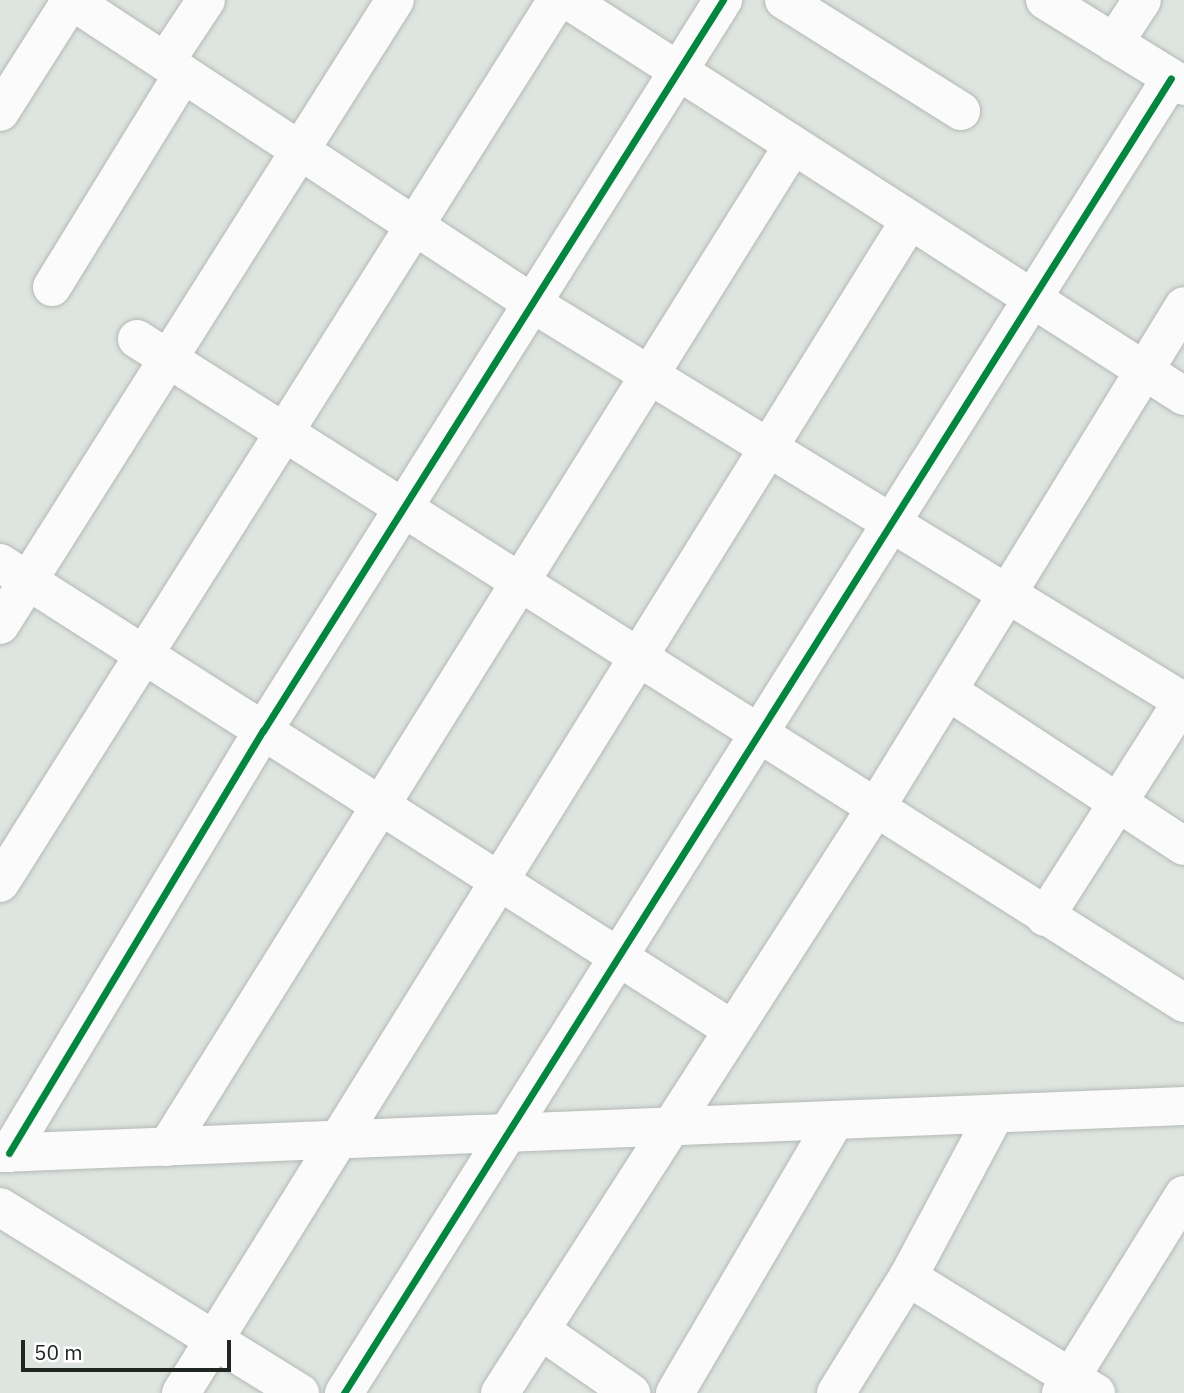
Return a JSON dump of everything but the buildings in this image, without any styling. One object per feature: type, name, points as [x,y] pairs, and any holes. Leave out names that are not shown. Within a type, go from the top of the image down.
[{"type":"street","points":[[0,112],[71,0],[535,305],[1184,701],[1045,917]]},
{"type":"street","points":[[52,287],[174,68],[206,0]]},
{"type":"street","points":[[0,625],[14,572],[152,349],[299,152],[396,0]]},
{"type":"street","points":[[0,883],[416,228],[557,0]]},
{"type":"street","points":[[568,0],[1184,396]]},
{"type":"street","points":[[5,1153],[263,731],[535,305],[723,0]]},
{"type":"street","points":[[785,0],[961,111]]},
{"type":"street","points":[[344,1393],[1032,298],[1177,82],[1045,0]]},
{"type":"street","points":[[1114,43],[1142,0]]},
{"type":"street","points":[[167,1147],[518,581],[652,377],[793,145]]},
{"type":"street","points":[[181,1393],[910,220]]},
{"type":"street","points":[[500,1393],[875,809],[1184,306]]},
{"type":"street","points":[[152,349],[1184,1003]]},
{"type":"street","points":[[14,572],[733,1030]]},
{"type":"street","points":[[948,691],[1184,846]]},
{"type":"street","points":[[5,1153],[1184,1106]]},
{"type":"street","points":[[836,1393],[908,1277],[995,1114]]},
{"type":"street","points":[[675,1393],[835,1120]]},
{"type":"street","points":[[908,1277],[1076,1388],[1184,1195]]},
{"type":"street","points":[[0,1207],[300,1393]]},
{"type":"street","points":[[540,1330],[631,1393]]},
{"type":"cycle path","points":[[9,1153],[263,731],[723,0]]},
{"type":"cycle path","points":[[344,1393],[1171,78]]}]
